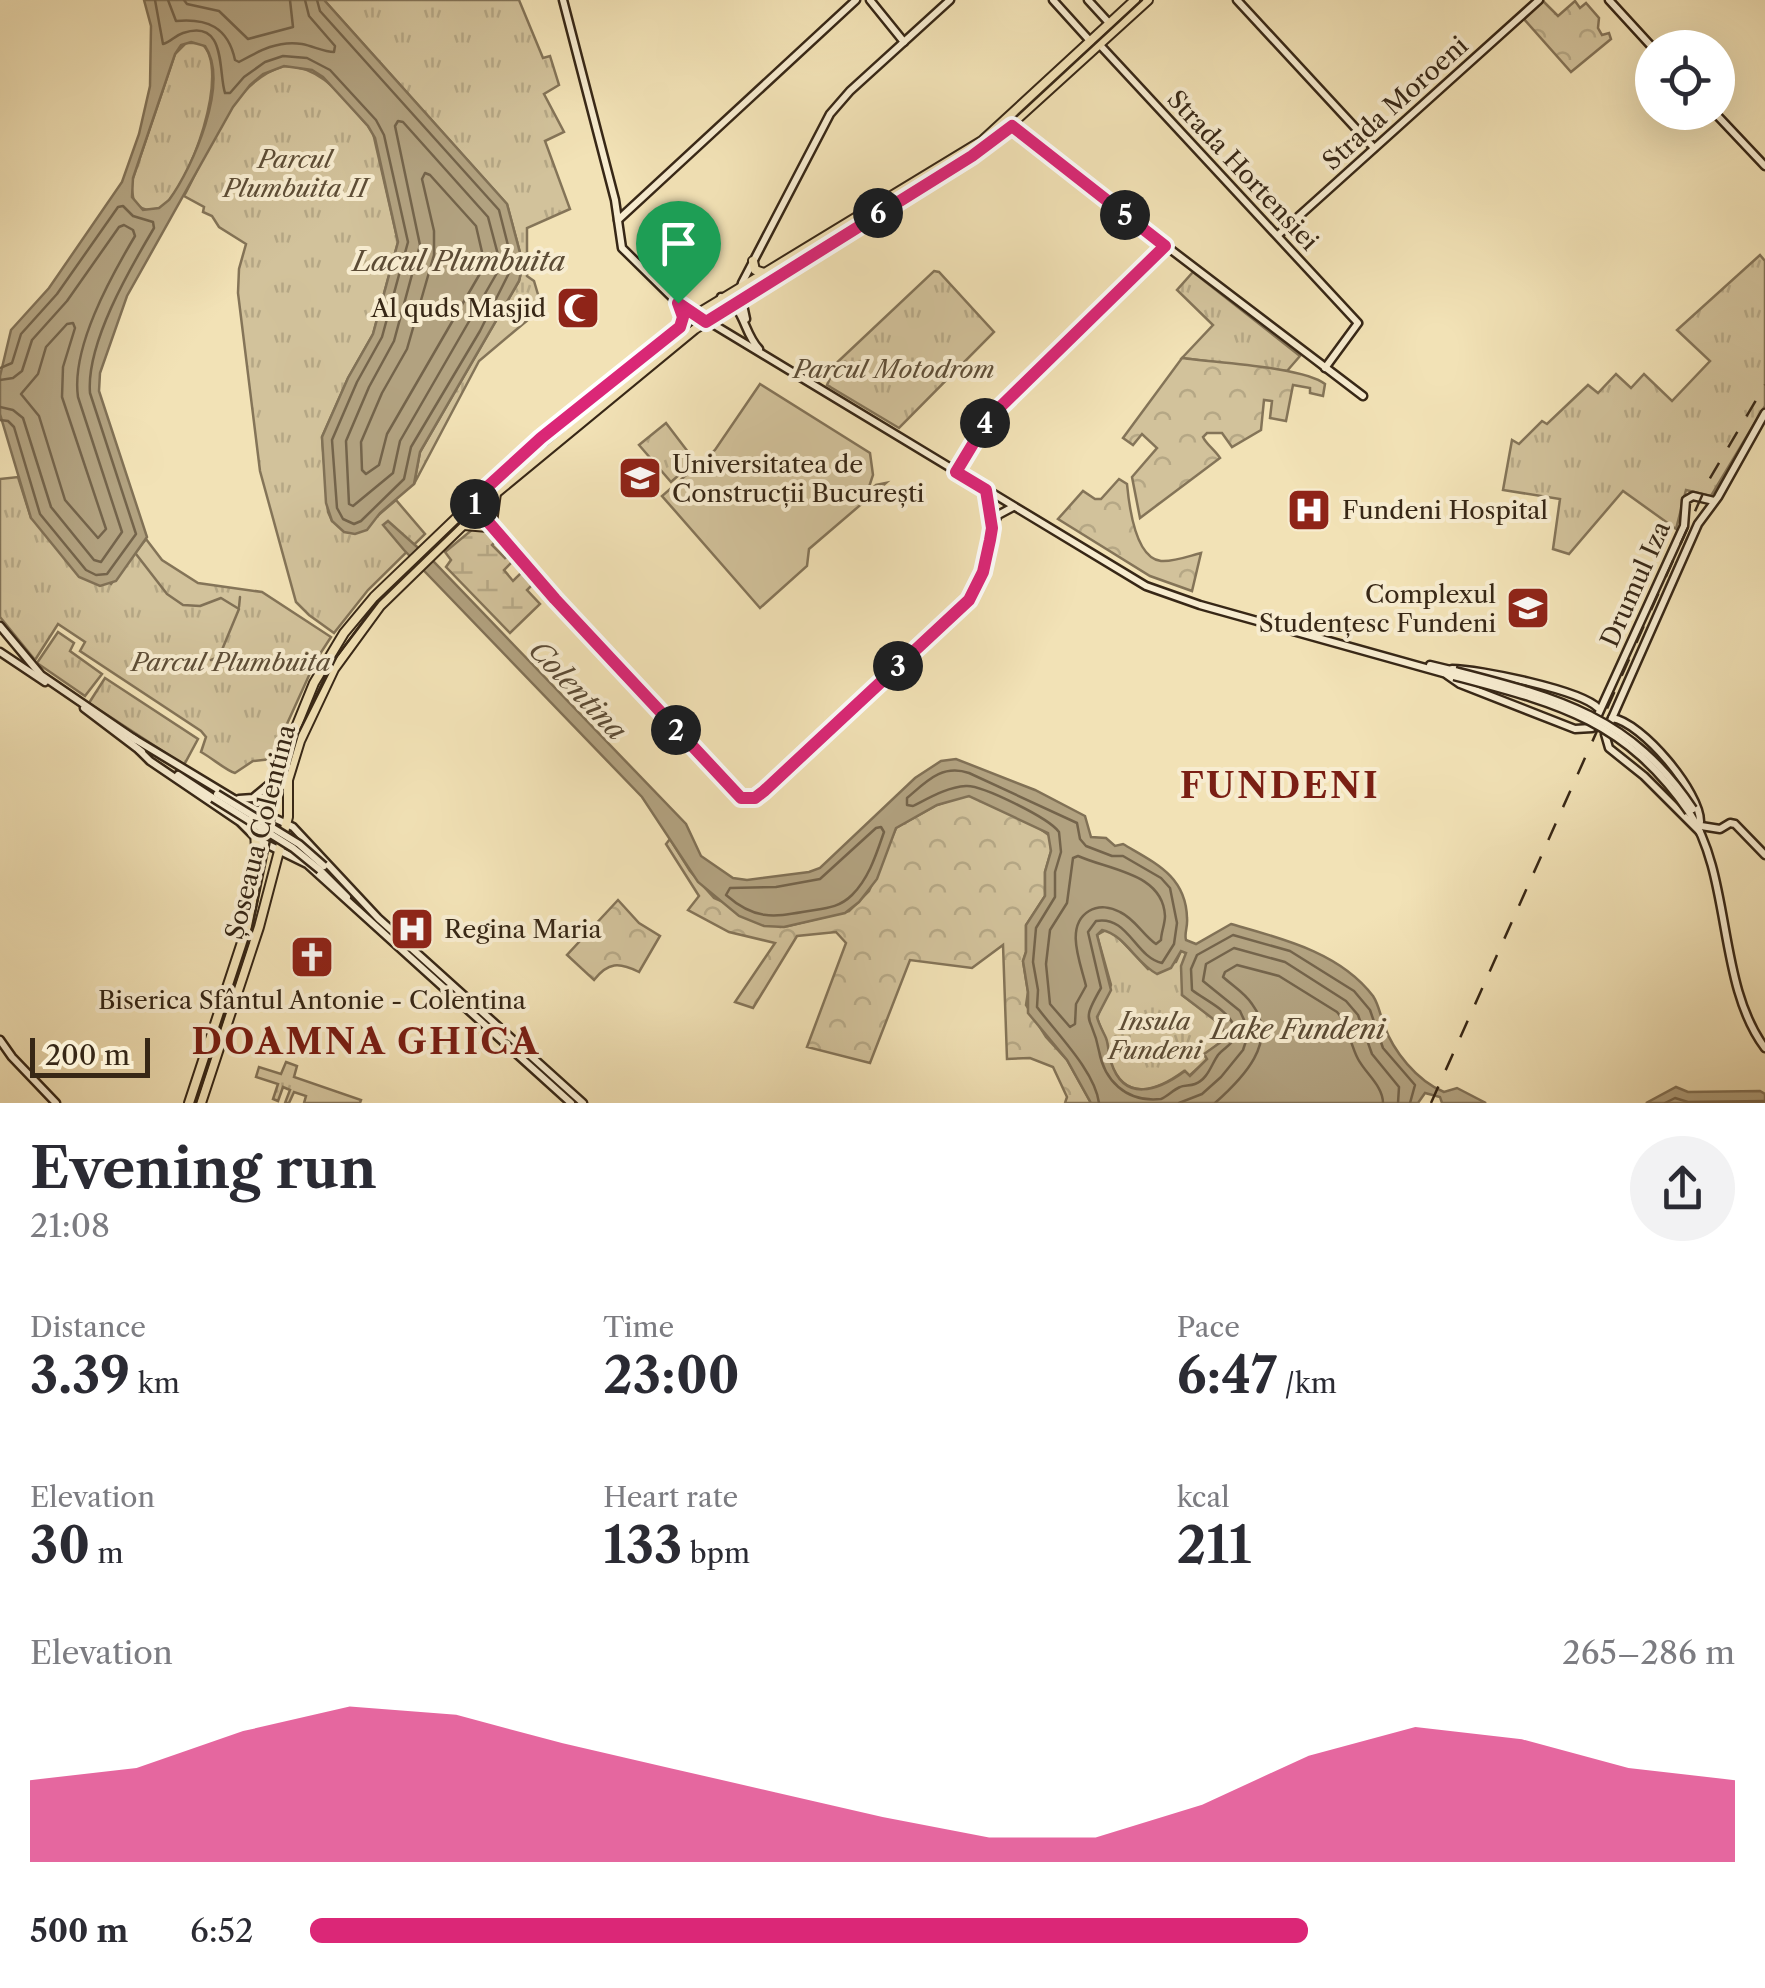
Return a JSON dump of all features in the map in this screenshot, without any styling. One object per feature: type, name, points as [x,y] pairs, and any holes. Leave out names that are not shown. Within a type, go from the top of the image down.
[{"type":"main road","points":[[563,0],[624,252],[678,303],[1126,576],[1164,594],[1444,671],[1466,669],[1531,683],[1586,699],[1598,708],[1599,714],[1592,728],[1578,730],[1460,684],[1444,671]]},
{"type":"main road","points":[[618,220],[856,0]]},
{"type":"main road","points":[[870,0],[904,42]]},
{"type":"main road","points":[[950,0],[850,91],[828,117],[740,287],[737,300],[748,332],[761,350],[1118,568],[1165,591],[1556,704],[1592,720],[1655,770],[1700,827],[1718,829],[1730,823],[1738,826],[1765,855]]},
{"type":"main road","name":"Strada Hortensiei","points":[[1053,0],[1358,323],[1325,368]]},
{"type":"main road","points":[[1088,0],[1110,24]]},
{"type":"main road","name":"Șoseaua Colentina","points":[[1095,43],[1135,0]]},
{"type":"main road","name":"Șoseaua Colentina","points":[[189,1103],[248,924],[257,876],[254,838],[262,811],[304,706],[330,655],[356,618],[496,493],[706,322],[972,156],[1148,0]]},
{"type":"main road","points":[[1238,0],[1374,148]]},
{"type":"main road","name":"Strada Moroeni","points":[[1278,235],[1538,0]]},
{"type":"main road","points":[[1609,0],[1636,30]]},
{"type":"main road","points":[[1011,122],[1165,246],[1363,396]]},
{"type":"main road","name":"Șoseaua Colentina","points":[[201,1103],[254,944],[286,823],[290,775],[318,698],[353,640],[427,544],[541,438],[694,315],[1011,122]]},
{"type":"main road","points":[[1731,130],[1765,166]]},
{"type":"main road","points":[[957,470],[988,419],[1165,246]]},
{"type":"main road","points":[[753,262],[755,269],[764,273]]},
{"type":"main road","points":[[720,298],[737,300]]},
{"type":"main road","points":[[678,303],[683,317],[680,327]]},
{"type":"main road","points":[[742,342],[748,332]]},
{"type":"main road","points":[[1688,812],[1605,740],[1690,540],[1765,414]]},
{"type":"main road","points":[[986,490],[992,528]]},
{"type":"main road","points":[[492,527],[496,493]]},
{"type":"main road","name":"Drumul Iza","points":[[1598,708],[1606,701],[1679,537],[1686,500],[1693,496],[1715,501]]},
{"type":"main road","points":[[470,503],[708,765],[738,796],[750,800],[962,608],[979,583],[998,516],[1013,508]]},
{"type":"main road","points":[[460,527],[492,527]]},
{"type":"main road","points":[[2,628],[42,675],[133,738],[234,799],[298,832],[372,908],[375,920]]},
{"type":"main road","points":[[2,628],[6,641],[0,652],[139,750],[322,868],[571,1103]]},
{"type":"main road","points":[[1612,718],[1632,725],[1658,750],[1696,803],[1743,1008],[1750,1027],[1765,1046]]},
{"type":"main road","points":[[133,738],[159,760]]},
{"type":"main road","points":[[139,750],[242,823],[254,838],[301,860],[583,1103]]},
{"type":"main road","points":[[234,799],[253,798],[276,778]]},
{"type":"main road","points":[[0,1040],[56,1103]]},
{"type":"green space","points":[[324,0],[519,0],[543,58],[550,56],[559,85],[544,94],[564,132],[545,141],[570,209],[527,228],[527,276],[534,281],[542,308],[479,361],[414,484],[420,452],[519,281],[523,264],[507,204]]},
{"type":"green space","points":[[1543,1],[1558,16],[1575,1],[1580,8],[1586,3],[1599,18],[1602,35],[1609,33],[1611,39],[1571,72],[1523,18]]},
{"type":"green space","points":[[186,43],[201,43],[210,56],[210,101],[204,127],[173,196],[162,207],[147,210],[134,203],[131,184],[175,54]]},
{"type":"green space","name":"Parcul Plumbuita II","points":[[284,66],[298,67],[322,78],[373,133],[398,242],[373,334],[322,437],[328,512],[332,521],[375,518],[396,500],[425,534],[368,590],[334,633],[296,602],[260,471],[238,293],[246,244],[219,227],[212,216],[203,212],[204,207],[184,196],[235,102],[265,74]]},
{"type":"green space","points":[[1760,255],[1765,261],[1765,406],[1711,496],[1686,490],[1676,529],[1623,491],[1569,554],[1553,549],[1560,499],[1503,490],[1512,440],[1519,444],[1588,385],[1598,393],[1616,374],[1631,388],[1644,374],[1672,401],[1710,361],[1677,330]]},
{"type":"green space","name":"Parcul Motodrom","points":[[934,271],[994,332],[899,428],[827,385],[831,376],[828,371]]},
{"type":"green space","points":[[1193,272],[1300,356],[1287,371],[1182,358],[1213,325],[1177,290]]},
{"type":"green space","points":[[1182,358],[1299,373],[1325,384],[1323,396],[1310,393],[1310,388],[1293,385],[1286,421],[1270,418],[1272,401],[1264,400],[1261,430],[1232,447],[1222,433],[1207,433],[1203,437],[1220,458],[1140,518],[1132,477],[1157,448],[1142,434],[1133,445],[1123,438]]},
{"type":"green space","points":[[760,384],[870,453],[873,475],[867,493],[886,483],[809,549],[807,566],[760,608],[662,496],[715,450]]},
{"type":"green space","points":[[666,423],[695,461],[671,482],[639,445]]},
{"type":"green space","name":"Parcul Plumbuita","points":[[18,477],[31,518],[111,584],[146,539],[162,560],[198,583],[262,592],[331,637],[316,660],[271,759],[253,761],[235,773],[224,767],[201,752],[206,737],[201,731],[80,651],[85,642],[58,624],[35,660],[0,617],[0,479]]},
{"type":"green space","points":[[1119,479],[1127,484],[1139,541],[1152,558],[1171,561],[1201,553],[1192,591],[1150,576],[1058,519],[1083,491],[1101,499]]},
{"type":"green space","points":[[473,529],[486,531],[496,541],[492,545],[505,558],[509,555],[514,560],[504,570],[513,581],[524,570],[535,582],[527,590],[540,604],[510,633],[446,567],[451,560],[445,552]]},
{"type":"green space","points":[[58,632],[74,643],[70,651],[102,674],[85,696],[37,663]]},
{"type":"green space","points":[[105,678],[198,739],[184,765],[89,703]]},
{"type":"green space","points":[[973,796],[1032,823],[1050,836],[1045,896],[1026,925],[1026,1005],[1046,1037],[1067,1060],[1091,1103],[1065,1103],[1067,1097],[1053,1067],[1030,1058],[1007,1059],[1003,945],[972,968],[910,960],[870,1063],[807,1047],[846,943],[836,932],[797,936],[753,1008],[735,1002],[775,943],[729,932],[688,910],[699,896],[666,844],[670,839],[690,871],[714,898],[780,927],[788,926],[849,911],[869,891],[896,828],[937,805]]},
{"type":"green space","points":[[618,900],[639,923],[660,936],[639,972],[614,966],[594,980],[567,955]]},
{"type":"green space","name":"Insula Fundeni","points":[[1106,930],[1118,937],[1148,969],[1176,962],[1181,951],[1187,953],[1182,995],[1216,1020],[1225,1033],[1221,1042],[1204,1055],[1208,1059],[1189,1076],[1184,1071],[1143,1089],[1125,1084],[1117,1076],[1097,1017],[1111,985],[1097,935]]},
{"type":"green space","points":[[286,1062],[297,1066],[294,1077],[361,1100],[360,1103],[304,1103],[306,1096],[294,1092],[289,1103],[285,1103],[290,1090],[283,1087],[278,1101],[273,1099],[278,1084],[256,1077],[259,1067],[281,1074]]},
{"type":"water","name":"Lacul Plumbuita","points":[[144,0],[324,0],[507,204],[523,264],[519,281],[420,452],[414,484],[380,513],[367,530],[344,532],[332,521],[326,503],[322,437],[373,334],[398,242],[375,138],[368,126],[312,70],[284,66],[263,74],[233,107],[127,296],[100,373],[99,391],[147,537],[116,581],[100,586],[79,577],[31,518],[0,414],[0,376],[11,330],[49,288],[122,182],[150,86],[151,26]],"holes":[[[191,42],[205,46],[212,62],[213,81],[198,147],[169,200],[159,208],[143,210],[132,197],[133,178],[175,54],[181,45]]]},
{"type":"water","name":"Lake Fundeni","points":[[388,521],[434,562],[686,824],[701,856],[733,878],[747,880],[820,868],[915,778],[941,761],[956,759],[1035,790],[1085,816],[1091,837],[1106,838],[1115,846],[1123,844],[1167,872],[1185,904],[1186,940],[1196,944],[1231,924],[1308,949],[1344,968],[1373,996],[1393,1045],[1416,1073],[1444,1092],[1457,1088],[1486,1103],[1442,1103],[1440,1097],[1425,1093],[1418,1103],[1091,1103],[1067,1060],[1028,1013],[1023,961],[1026,925],[1045,896],[1045,872],[1051,851],[1048,833],[969,796],[937,805],[896,828],[877,879],[845,913],[784,927],[764,926],[739,916],[698,882],[642,797],[383,525]],"holes":[[[1102,930],[1157,974],[1171,968],[1181,951],[1186,953],[1181,966],[1182,995],[1221,1025],[1225,1033],[1221,1042],[1204,1054],[1207,1059],[1190,1076],[1185,1071],[1164,1084],[1143,1089],[1124,1084],[1117,1075],[1097,1017],[1111,990],[1097,935]]]},
{"type":"water","points":[[1676,1087],[1688,1092],[1760,1091],[1765,1094],[1765,1103],[1646,1103]]},
{"type":"waterway","points":[[136,554],[167,594],[183,605],[200,606],[221,598],[239,609],[219,657],[211,660]]},
{"type":"waterway","points":[[239,607],[240,597]]},
{"type":"tram line","points":[[196,1103],[249,942],[278,802],[298,734],[337,656],[379,601],[523,462],[693,324],[991,140],[1142,0]]},
{"type":"railway","points":[[1431,1103],[1709,480],[1765,385]]},
{"type":"place","name":"Al quds Masjid","points":[[578,308]]},
{"type":"place","name":"Universitatea de Construcții București","points":[[640,478]]},
{"type":"place","name":"Fundeni Hospital","points":[[1309,510]]},
{"type":"place","name":"Complexul Studențesc Fundeni","points":[[1528,608]]},
{"type":"place","name":"Regina Maria","points":[[412,929]]},
{"type":"place","name":"Biserica Sfântul Antonie - Colentina","points":[[312,957]]},
{"type":"district","name":"FUNDENI","points":[[1280,786]]},
{"type":"district","name":"DOAMNA GHICA","points":[[366,1042]]},
{"type":"route","points":[[1012,126],[1165,246],[988,419],[956,472],[986,490],[992,528],[985,566],[969,600],[750,800],[738,796],[712,769],[529,571],[471,502],[541,438],[680,327],[683,317],[678,303],[706,322],[972,156],[1012,126]]},
{"type":"water label","name":"Colentina","points":[[578,690]]}]
